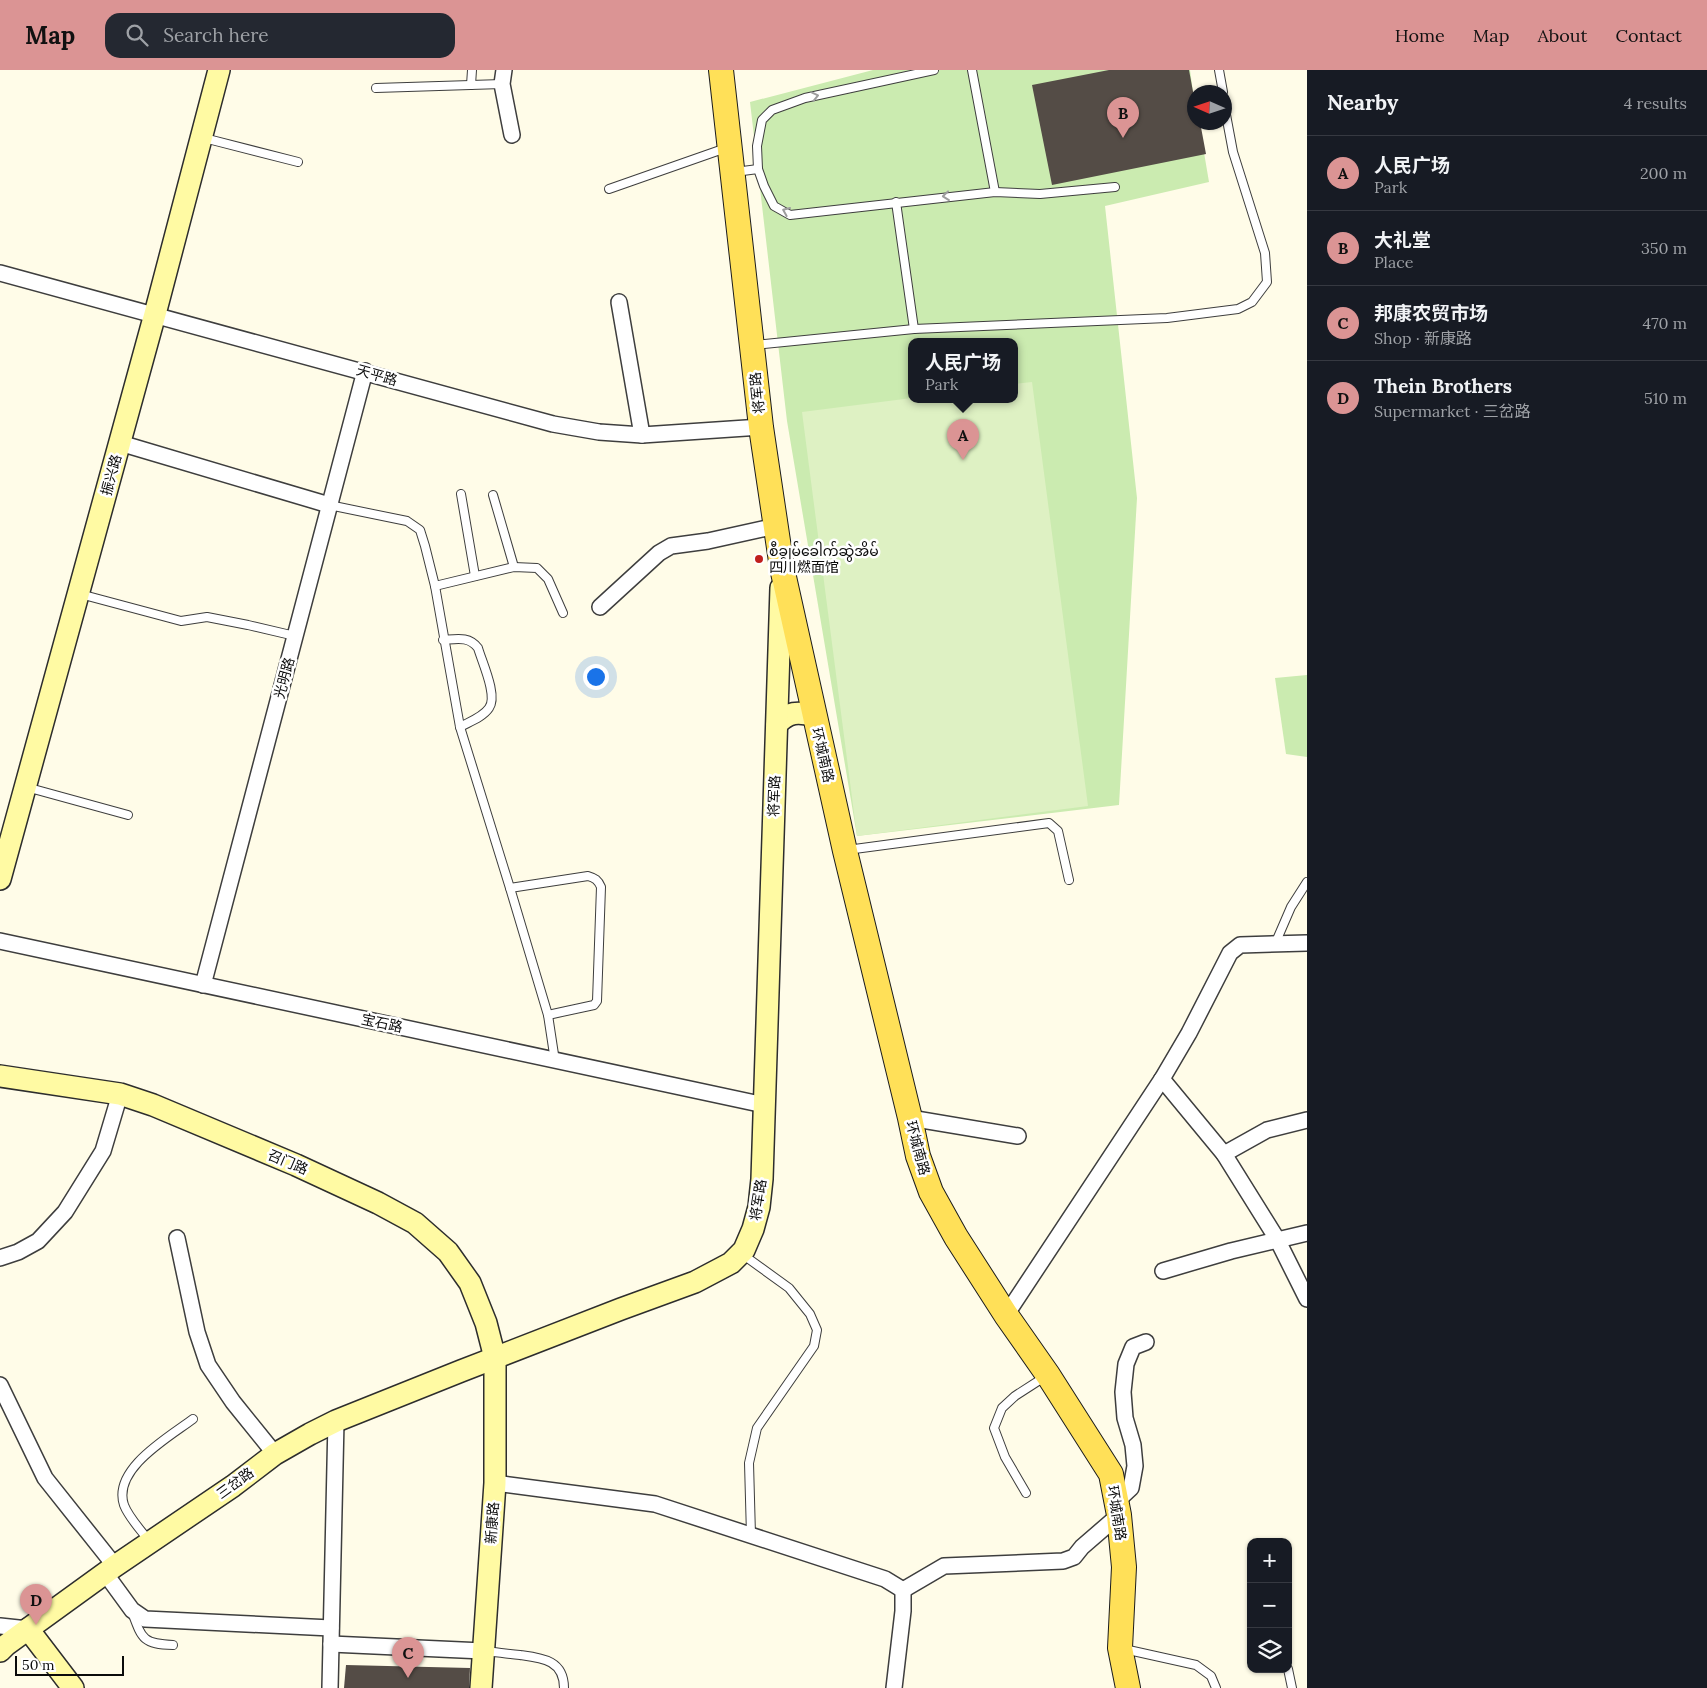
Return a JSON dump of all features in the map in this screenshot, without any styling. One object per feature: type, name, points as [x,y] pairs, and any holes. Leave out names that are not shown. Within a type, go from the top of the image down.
[{"type":"main road","name":"振兴路","points":[[0,879],[155,314],[219,70]]},
{"type":"main road","name":"将军路","points":[[495,1358],[695,1282],[730,1263],[744,1250],[759,1207],[762,1179],[782,568],[761,427],[721,70]]},
{"type":"main road","name":"环城南路","points":[[782,568],[845,851],[918,1156],[931,1192],[956,1238],[1048,1375],[1111,1474],[1124,1567],[1120,1648],[1128,1688]]},
{"type":"main road","points":[[777,724],[784,716],[792,714],[814,716]]},
{"type":"main road","name":"召门路","points":[[0,1076],[120,1094],[153,1105],[296,1164],[415,1223],[448,1252],[470,1283],[486,1323],[495,1358]]},
{"type":"main road","name":"三岔路","points":[[0,1652],[6,1645],[28,1629],[150,1542],[233,1486],[275,1454],[336,1420],[495,1358]]},
{"type":"main road","name":"新康路","points":[[481,1688],[495,1483],[495,1358]]},
{"type":"main road","points":[[28,1629],[73,1688]]},
{"type":"street","points":[[503,77],[512,135]]},
{"type":"street","name":"天平路","points":[[0,273],[554,424],[599,432],[642,435],[761,427]]},
{"type":"street","points":[[619,302],[642,435]]},
{"type":"street","name":"光明路","points":[[203,985],[365,371]]},
{"type":"street","points":[[120,442],[330,504]]},
{"type":"street","points":[[600,607],[659,553],[671,546],[776,526]]},
{"type":"street","name":"宝石路","points":[[0,941],[764,1105]]},
{"type":"street","points":[[1006,1315],[1162,1079],[1189,1033],[1230,953],[1240,945],[1307,943]]},
{"type":"street","points":[[1162,1079],[1224,1154],[1276,1239],[1307,1299]]},
{"type":"street","points":[[0,1258],[18,1252],[38,1241],[65,1212],[103,1152],[120,1094]]},
{"type":"street","points":[[910,1118],[1018,1136]]},
{"type":"street","points":[[1224,1154],[1267,1130],[1307,1120]]},
{"type":"street","points":[[1164,1271],[1307,1232]]},
{"type":"street","points":[[177,1238],[197,1332],[208,1365],[233,1402],[275,1454]]},
{"type":"street","points":[[903,1590],[944,1566],[1063,1561],[1074,1557],[1117,1508],[1131,1488],[1135,1466],[1133,1445],[1125,1418],[1123,1392],[1126,1364],[1133,1347],[1146,1342]]},
{"type":"street","points":[[0,1384],[45,1478],[110,1570],[132,1610],[144,1619],[331,1628]]},
{"type":"street","points":[[330,1688],[336,1420]]},
{"type":"street","points":[[495,1483],[655,1504],[885,1579],[903,1590]]},
{"type":"street","points":[[894,1688],[904,1611],[903,1590]]},
{"type":"street","points":[[0,1626],[28,1629]]},
{"type":"street","points":[[331,1644],[483,1650]]},
{"type":"lane","points":[[472,70],[472,85]]},
{"type":"lane","points":[[934,70],[805,98],[772,110],[762,120],[756,146],[758,169],[774,206],[790,215],[995,192],[1040,194],[1116,187]]},
{"type":"lane","points":[[972,70],[995,192]]},
{"type":"lane","points":[[1219,70],[1221,85]]},
{"type":"lane","points":[[376,88],[472,85],[503,77]]},
{"type":"lane","points":[[752,346],[914,329],[1167,318],[1238,309],[1252,302],[1267,282],[1265,253],[1233,152],[1229,130]]},
{"type":"lane","points":[[202,137],[298,162]]},
{"type":"lane","points":[[610,188],[730,147]]},
{"type":"lane","points":[[733,172],[758,169]]},
{"type":"lane","points":[[896,202],[914,329]]},
{"type":"lane","points":[[461,494],[475,576]]},
{"type":"lane","points":[[493,495],[514,567]]},
{"type":"lane","points":[[330,504],[407,521],[420,530],[435,586],[443,640],[460,727],[548,1015],[555,1061]]},
{"type":"lane","points":[[435,586],[514,567],[537,568],[548,579],[563,613]]},
{"type":"lane","points":[[78,593],[181,621],[207,617],[295,636]]},
{"type":"lane","points":[[443,640],[467,638],[473,642],[478,648],[493,695],[490,708],[460,727]]},
{"type":"lane","points":[[26,787],[128,815]]},
{"type":"lane","points":[[845,851],[1049,823],[1058,831],[1069,880]]},
{"type":"lane","points":[[510,888],[588,876],[594,877],[601,887],[597,1000],[594,1005],[548,1015]]},
{"type":"lane","points":[[1275,944],[1291,907],[1307,882]]},
{"type":"lane","points":[[740,1253],[789,1288],[810,1314],[817,1330],[814,1346],[757,1428],[749,1463],[750,1535]]},
{"type":"lane","points":[[1026,1493],[1006,1457],[994,1428],[1002,1408],[1015,1396],[1048,1375]]},
{"type":"lane","points":[[150,1542],[125,1508],[123,1499],[124,1486],[130,1472],[141,1459],[193,1419]]},
{"type":"lane","points":[[132,1610],[144,1638],[152,1644],[173,1645]]},
{"type":"lane","points":[[1120,1648],[1196,1665],[1211,1676],[1216,1688]]},
{"type":"lane","points":[[483,1650],[542,1658],[561,1671],[564,1688]]},
{"type":"lane","points":[[1289,1673],[1292,1688]]},
{"type":"green space","points":[[873,70],[1190,70],[1192,85],[1187,85],[1187,130],[1200,130],[1209,182],[1105,206],[1137,498],[1119,805],[857,836],[787,421],[750,102]]},
{"type":"green space","points":[[1032,382],[1088,806],[857,836],[802,412],[908,399],[908,403],[1018,403],[1018,384]]},
{"type":"green space","points":[[1307,675],[1307,757],[1286,754],[1275,678]]},
{"type":"building","points":[[1109,70],[1189,70],[1192,85],[1187,85],[1187,130],[1202,130],[1206,154],[1052,185],[1032,85]]},
{"type":"building","points":[[346,1665],[470,1668],[469,1688],[344,1688]]},
{"type":"place","name":"大礼堂","points":[[1123,138]]},
{"type":"place","name":"人民广场","points":[[963,460]]},
{"type":"place","name":"စီချွမ်ခေါက်ဆွဲအိမ် 四川燃面馆","points":[[759,559]]},
{"type":"place","name":"Thein Brothers","points":[[36,1625]]},
{"type":"place","name":"邦康农贸市场","points":[[408,1678]]}]
